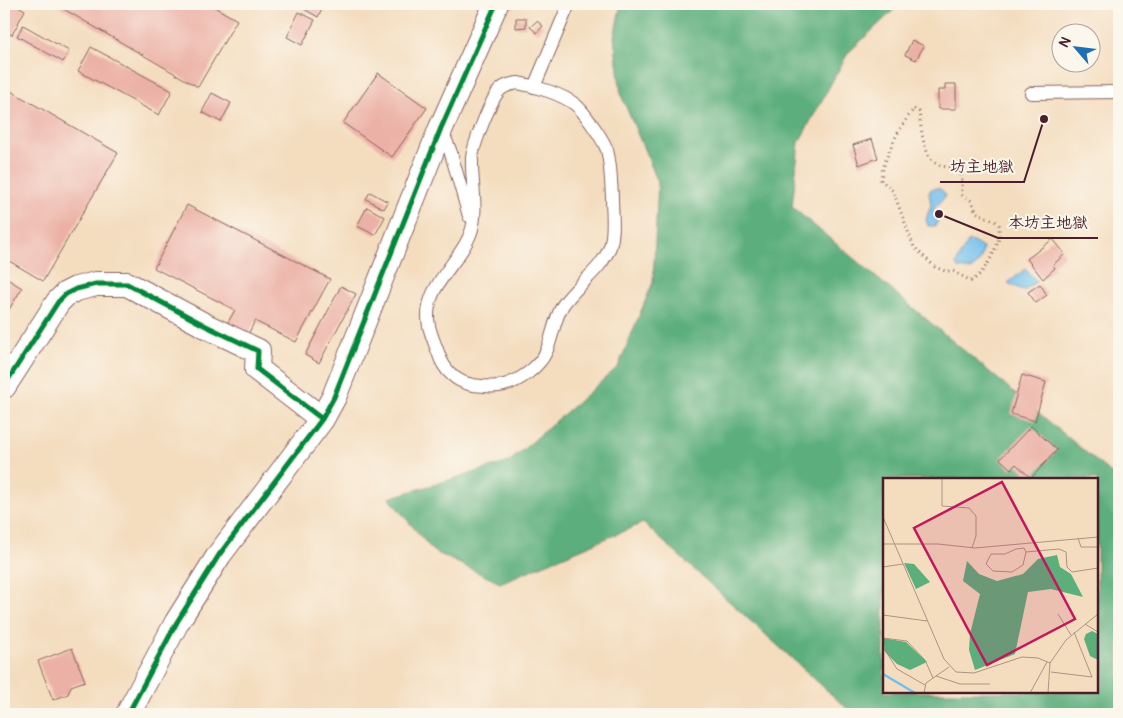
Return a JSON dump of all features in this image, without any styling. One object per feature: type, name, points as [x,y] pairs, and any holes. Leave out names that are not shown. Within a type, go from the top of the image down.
[{"type":"street","points":[[128,714],[177,622],[219,555],[322,420],[334,397],[441,128],[496,4]]},
{"type":"street","points":[[4,386],[50,312],[66,294],[76,289],[96,284],[127,284],[206,326],[258,350],[257,369],[322,420]]},
{"type":"lane","points":[[534,87],[569,4]]},
{"type":"lane","points":[[518,83],[534,87],[561,97],[576,106],[595,129],[606,148],[610,167],[613,224],[610,247],[601,264],[569,296],[558,315],[547,350],[542,359],[531,370],[504,385],[472,385],[458,380],[441,362],[429,326],[430,301],[435,288],[465,247],[472,226],[474,195],[472,157],[481,127],[499,90],[508,85],[518,83]]},
{"type":"lane","points":[[1031,93],[1119,92]]},
{"type":"lane","points":[[441,128],[450,150],[472,226]]},
{"type":"path","points":[[914,110],[920,112],[923,140],[932,161],[938,166],[959,171],[961,174],[961,192],[962,195],[974,203],[976,212],[995,221],[999,225],[998,241],[978,278],[971,281],[952,271],[945,271],[935,267],[914,247],[893,191],[881,180],[882,172],[897,135],[914,110]]},
{"type":"green space","points":[[621,4],[900,4],[848,53],[799,142],[792,207],[1119,480],[1119,698],[1117,714],[853,714],[643,523],[500,583],[433,551],[389,498],[509,462],[618,367],[653,282],[658,182],[621,95],[614,37]]},
{"type":"water","points":[[938,188],[943,191],[945,196],[933,211],[938,222],[935,226],[928,226],[926,219],[931,205],[929,193],[931,189]]},
{"type":"water","points":[[969,241],[983,248],[981,258],[976,266],[970,270],[958,268],[956,264]]},
{"type":"water","points":[[1025,269],[1037,281],[1024,291],[1008,283]]},
{"type":"building","points":[[4,4],[14,4],[25,10],[12,35],[4,31]]},
{"type":"building","points":[[55,4],[209,4],[237,20],[198,87]]},
{"type":"building","points":[[307,4],[325,4],[318,17],[304,9]]},
{"type":"building","points":[[299,12],[315,20],[302,45],[287,37]]},
{"type":"building","points":[[516,18],[526,18],[526,27],[516,28]]},
{"type":"building","points":[[537,21],[543,26],[537,33],[530,27]]},
{"type":"building","points":[[23,25],[69,51],[63,62],[17,36]]},
{"type":"building","points":[[912,40],[924,46],[916,60],[905,55]]},
{"type":"building","points":[[91,47],[172,91],[159,115],[78,71]]},
{"type":"building","points":[[378,73],[427,108],[392,157],[343,123]]},
{"type":"building","points":[[945,84],[956,84],[956,109],[938,109],[938,90],[945,90]]},
{"type":"building","points":[[4,87],[118,153],[43,281],[4,258]]},
{"type":"building","points":[[212,93],[231,103],[221,122],[202,112]]},
{"type":"building","points":[[872,139],[878,158],[859,165],[853,145]]},
{"type":"building","points":[[370,192],[388,202],[384,209],[366,199]]},
{"type":"building","points":[[187,205],[330,279],[296,342],[255,321],[245,340],[224,329],[235,310],[154,268]]},
{"type":"building","points":[[367,207],[385,217],[375,235],[357,226]]},
{"type":"building","points":[[1053,239],[1065,254],[1053,265],[1055,268],[1043,279],[1027,259]]},
{"type":"building","points":[[1116,251],[1119,251],[1119,292],[1115,292]]},
{"type":"building","points":[[4,277],[22,288],[4,318]]},
{"type":"building","points":[[1040,284],[1047,295],[1036,303],[1028,292]]},
{"type":"building","points":[[341,286],[356,294],[319,363],[305,355]]},
{"type":"building","points":[[1022,375],[1046,382],[1035,421],[1011,414]]},
{"type":"building","points":[[1031,426],[1057,450],[1031,478],[1016,464],[1011,469],[1000,459]]},
{"type":"building","points":[[72,648],[85,681],[71,686],[68,694],[53,700],[38,661]]},
{"type":"cycle path","points":[[128,714],[177,622],[219,555],[322,419],[334,397],[441,128],[496,4]]},
{"type":"cycle path","points":[[4,386],[58,302],[66,294],[76,289],[96,284],[127,284],[258,351],[257,369],[322,419]]},
{"type":"place","name":"坊主地獄","points":[[1044,119]]},
{"type":"place","name":"本坊主地獄","points":[[939,214]]}]
